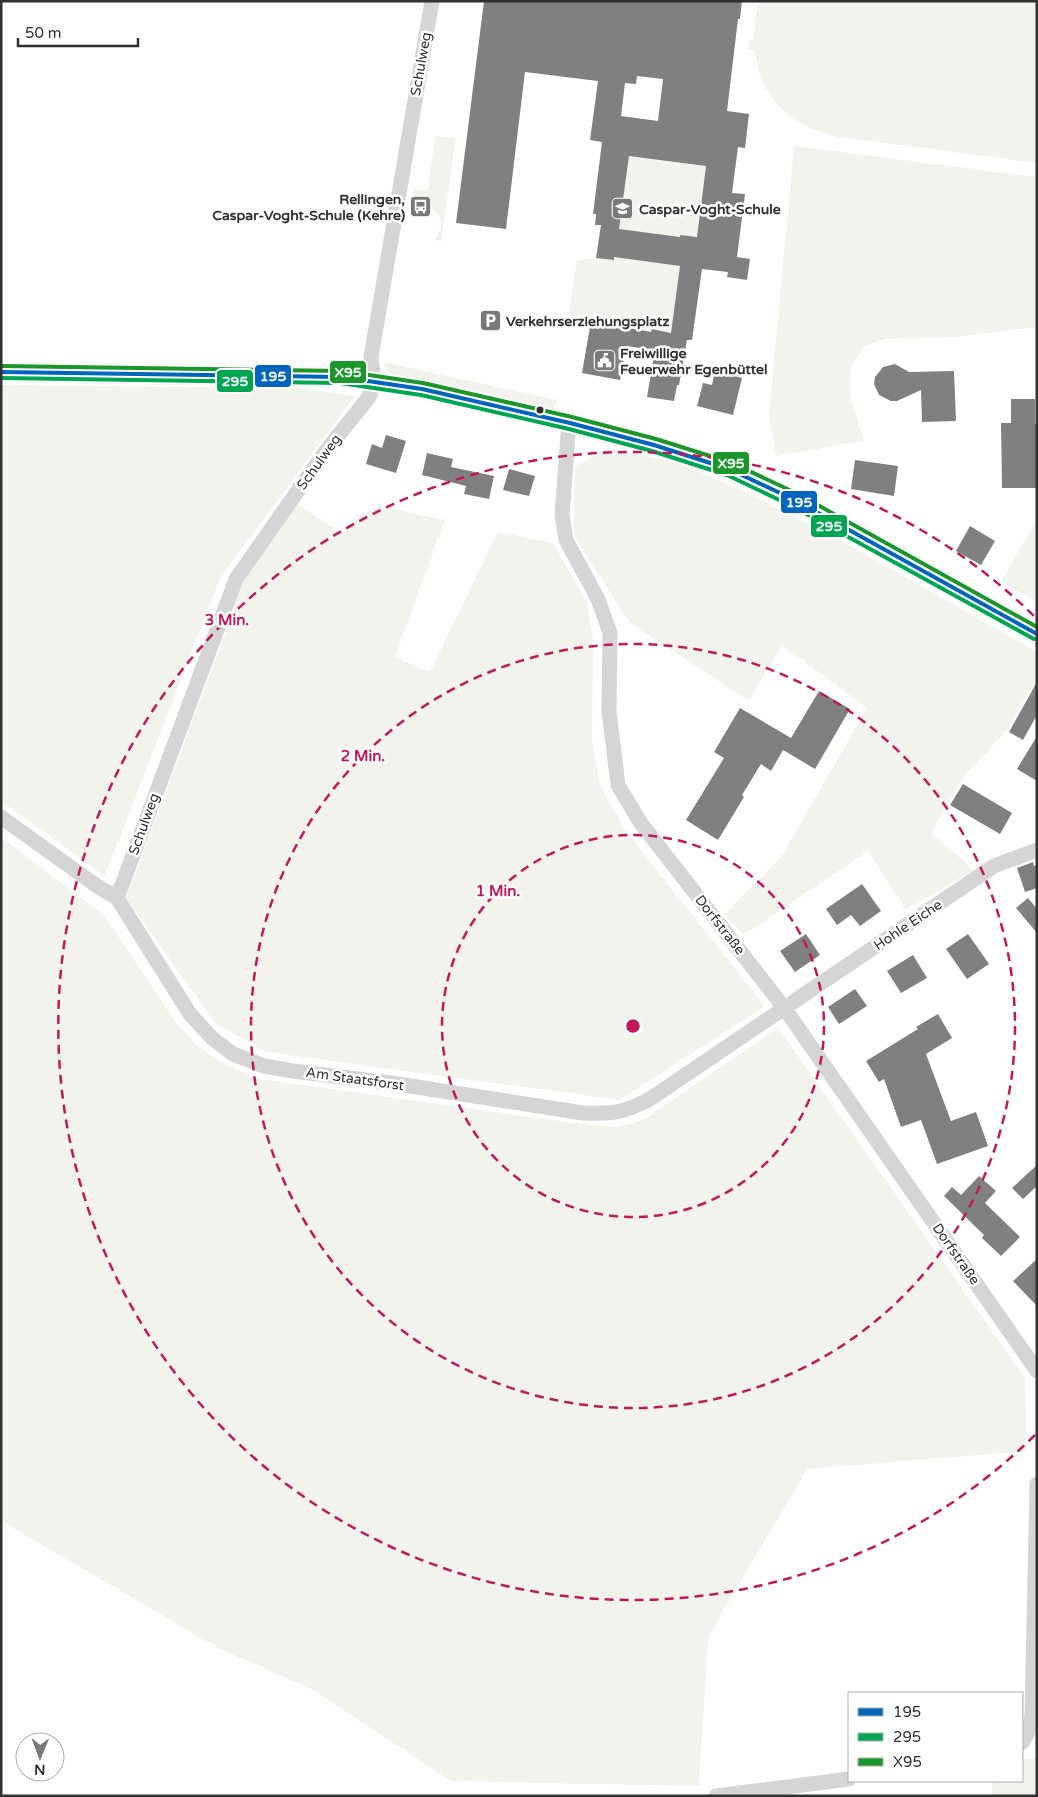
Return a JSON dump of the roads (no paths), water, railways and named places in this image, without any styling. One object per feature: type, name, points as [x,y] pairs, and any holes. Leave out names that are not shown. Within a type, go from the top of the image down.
[{"type":"main road","points":[[1,372],[322,376],[422,390],[570,423],[654,445],[729,469],[795,500],[1037,634]]},
{"type":"street","name":"Schulweg","points":[[117,898],[236,579],[325,452],[369,397],[374,382],[371,357],[432,1]]},
{"type":"street","name":"Dorfstraße","points":[[570,423],[562,515],[566,540],[598,599],[610,633],[609,711],[618,785],[640,822],[785,1009],[1037,1371]]},
{"type":"street","name":"Am Staatsforst","points":[[1,817],[97,886],[117,898],[190,1014],[212,1038],[233,1054],[264,1066],[392,1083],[583,1113],[607,1114],[629,1110],[650,1099],[785,1009]]},
{"type":"street","name":"Hohle Eiche","points":[[785,1009],[994,866],[1037,850]]},
{"type":"street","points":[[1023,1742],[1032,1716],[1037,1484]]},
{"type":"street","points":[[716,1796],[848,1779]]},
{"type":"place","name":"Rellingen, Caspar-Voght-Schule (Kehre)","points":[[421,207]]},
{"type":"place","name":"Caspar-Voght-Schule","points":[[623,209]]},
{"type":"place","name":"Verkehrserziehungsplatz","points":[[490,321]]},
{"type":"place","name":"Freiwillige Feuerwehr Egenbüttel","points":[[604,361]]}]
